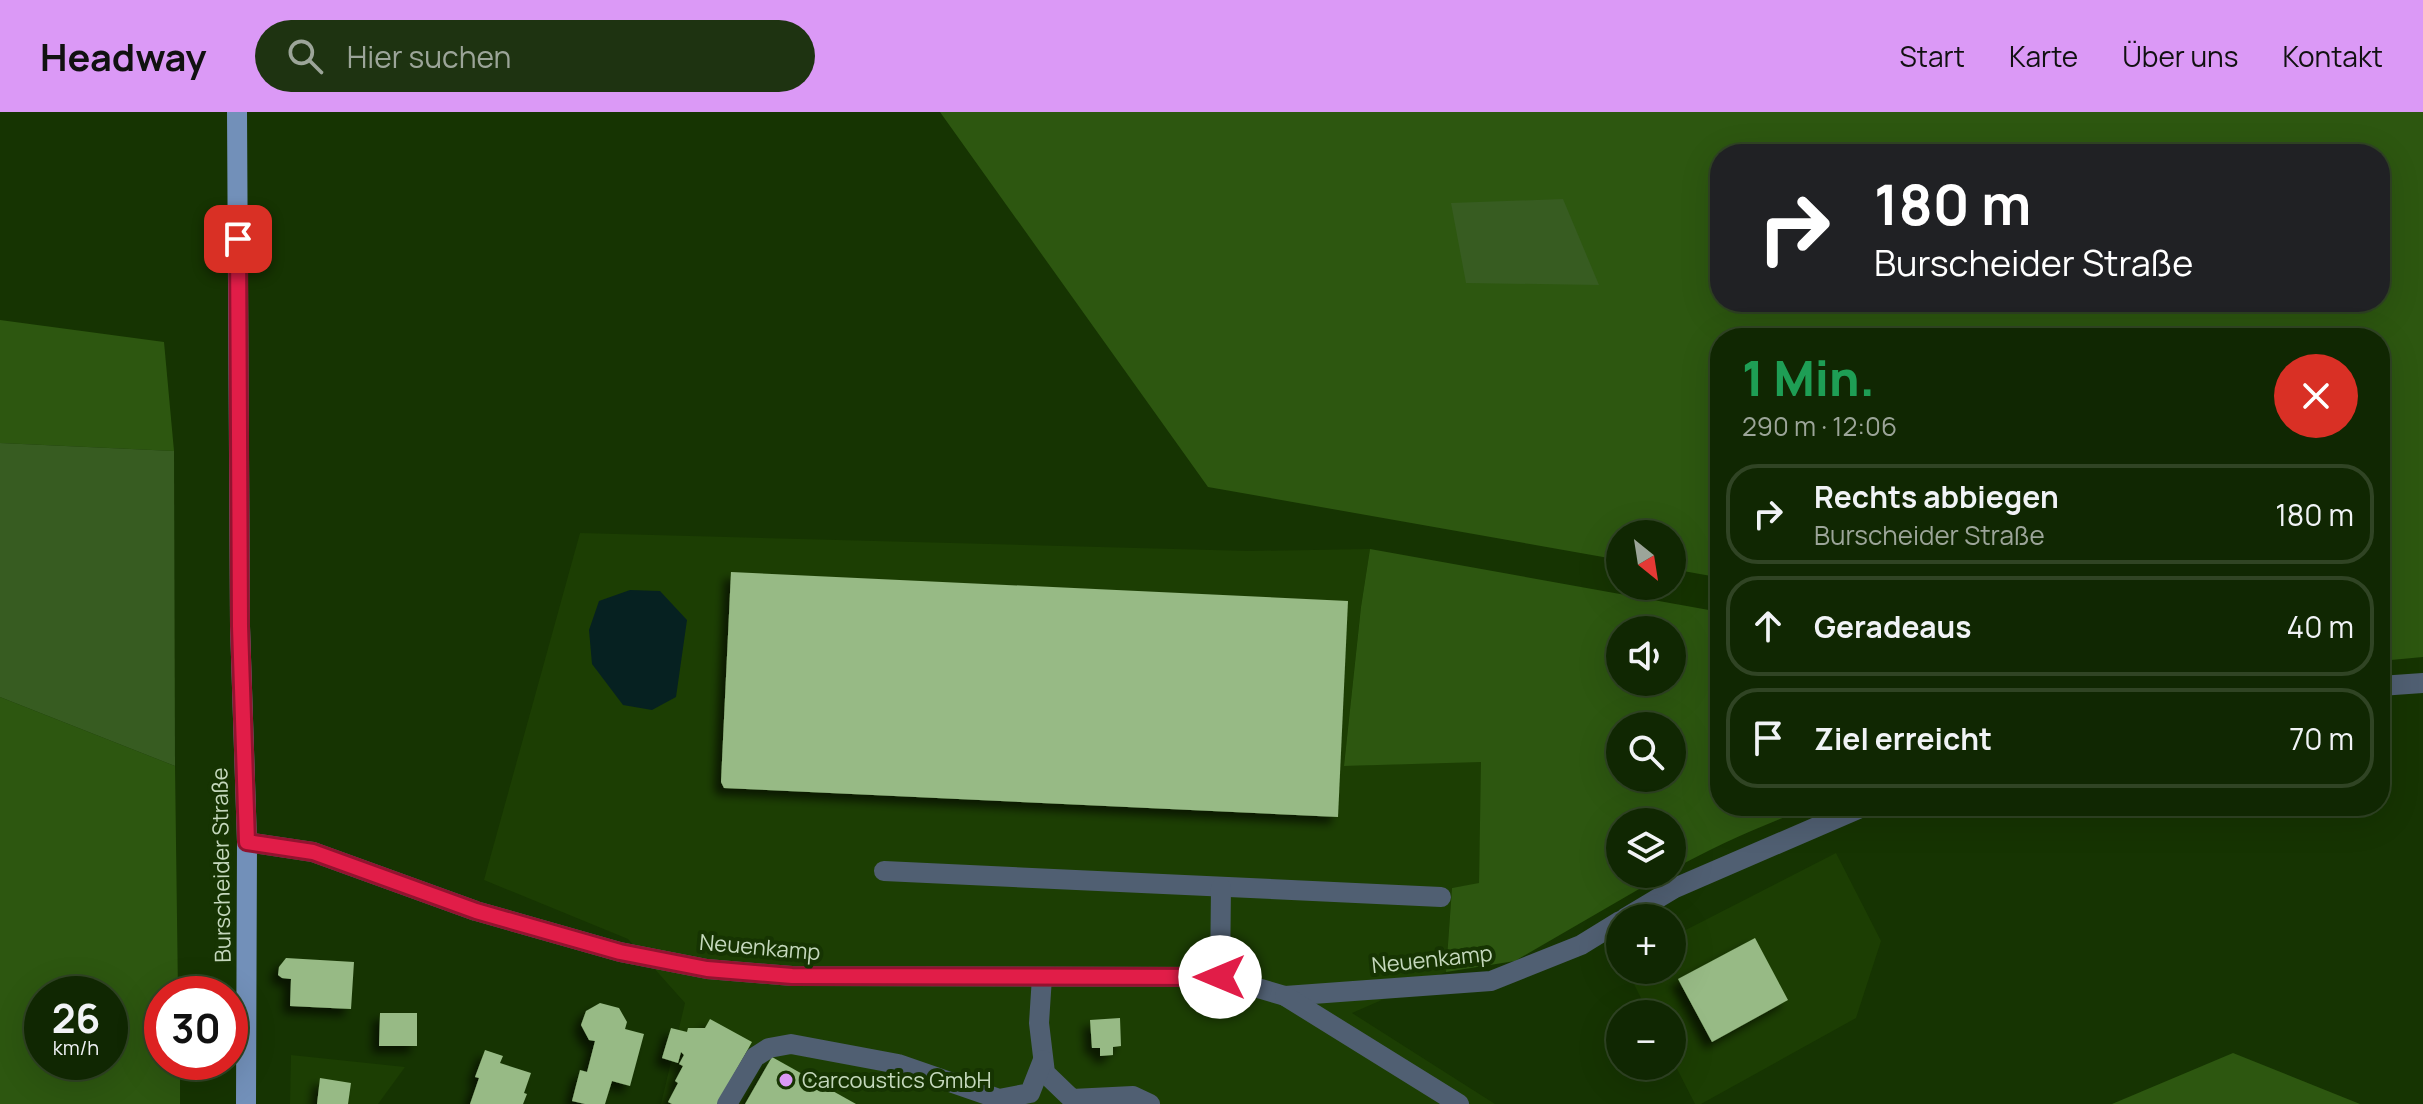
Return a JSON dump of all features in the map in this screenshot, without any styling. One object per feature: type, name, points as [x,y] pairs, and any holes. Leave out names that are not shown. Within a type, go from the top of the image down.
[{"type":"main road","name":"Burscheider Straße","points":[[237,112],[240,626],[247,842],[246,1104]]},
{"type":"street","points":[[2390,685],[2423,683]]},
{"type":"street","points":[[1648,904],[1675,888],[1842,816]]},
{"type":"street","name":"Neuenkamp","points":[[247,842],[313,852],[476,911],[620,952],[707,969],[792,976],[1220,977],[1285,996],[1459,1104]]},
{"type":"street","points":[[884,871],[1441,897]]},
{"type":"street","points":[[1220,977],[1221,888]]},
{"type":"street","name":"Neuenkamp","points":[[1285,996],[1491,981],[1581,945],[1606,930]]},
{"type":"street","points":[[1042,977],[1039,1023],[1045,1073],[1072,1099],[1133,1096],[1150,1104]]},
{"type":"street","points":[[727,1104],[755,1057],[769,1048],[791,1044],[898,1064],[999,1099],[1030,1093],[1043,1060]]},
{"type":"shaded area","points":[[940,112],[2423,112],[2423,657],[2390,660],[2390,328],[1710,328],[1710,576],[1686,572],[1686,520],[1606,520],[1606,558],[1208,487]]},
{"type":"shaded area","points":[[1563,199],[1599,285],[1466,283],[1451,203]]},
{"type":"shaded area","points":[[0,320],[164,342],[174,451],[0,443]]},
{"type":"shaded area","points":[[0,443],[174,451],[175,766],[0,697]]},
{"type":"shaded area","points":[[580,533],[1249,551],[1370,549],[1344,766],[1482,761],[1479,884],[1452,888],[1446,972],[1352,1013],[1495,1104],[661,1104],[685,1003],[628,939],[484,880]]},
{"type":"shaded area","points":[[1370,549],[1606,591],[1606,600],[1653,600],[1710,610],[1710,816],[1788,816],[1686,863],[1686,808],[1606,808],[1606,888],[1641,888],[1613,904],[1606,904],[1606,908],[1515,961],[1446,972],[1452,888],[1479,883],[1481,762],[1344,766]]},
{"type":"shaded area","points":[[0,697],[175,766],[178,976],[144,976],[144,1080],[180,1080],[180,1104],[0,1104]]},
{"type":"shaded area","points":[[1836,853],[1881,941],[1856,1018],[1701,1104],[1695,1104],[1683,1080],[1686,1080],[1686,1000],[1642,1000],[1634,984],[1686,984],[1686,930]]},
{"type":"shaded area","points":[[2233,1053],[2360,1104],[2112,1104]]},
{"type":"shaded area","points":[[291,1055],[405,1067],[378,1104],[290,1104]]},
{"type":"water","points":[[630,590],[660,591],[687,620],[676,697],[652,710],[623,705],[592,664],[589,630],[599,601]]},
{"type":"building","points":[[731,572],[1348,601],[1338,817],[724,788],[721,782]]},
{"type":"building","points":[[1755,938],[1788,1000],[1712,1042],[1681,984],[1686,984],[1686,975]]},
{"type":"building","points":[[286,958],[354,962],[351,1009],[290,1006],[291,979],[278,975],[279,967]]},
{"type":"building","points":[[600,1003],[619,1008],[627,1022],[625,1029],[644,1034],[630,1086],[612,1081],[605,1104],[585,1104],[572,1101],[580,1070],[587,1072],[595,1041],[589,1040],[581,1025],[586,1011]]},
{"type":"building","points":[[380,1013],[417,1013],[417,1046],[379,1046]]},
{"type":"building","points":[[1120,1018],[1121,1046],[1113,1047],[1113,1055],[1100,1056],[1100,1048],[1092,1048],[1090,1020]]},
{"type":"building","points":[[710,1019],[752,1042],[717,1104],[672,1104],[668,1102],[678,1083],[675,1081],[683,1066],[679,1064],[684,1055],[681,1052],[678,1063],[662,1058],[671,1028],[687,1032],[688,1028],[705,1028]]},
{"type":"building","points":[[485,1050],[503,1056],[500,1063],[531,1073],[523,1104],[470,1104],[479,1078],[475,1077]]},
{"type":"building","name":"Carcoustics GmbH","points":[[772,1057],[856,1104],[745,1104]]},
{"type":"building","points":[[320,1078],[351,1083],[348,1104],[317,1104]]},
{"type":"place","name":"Carcoustics GmbH","points":[[786,1080]]},
{"type":"route","points":[[238,239],[240,626],[247,842],[313,852],[476,911],[620,952],[707,969],[792,976],[1220,977]]}]
